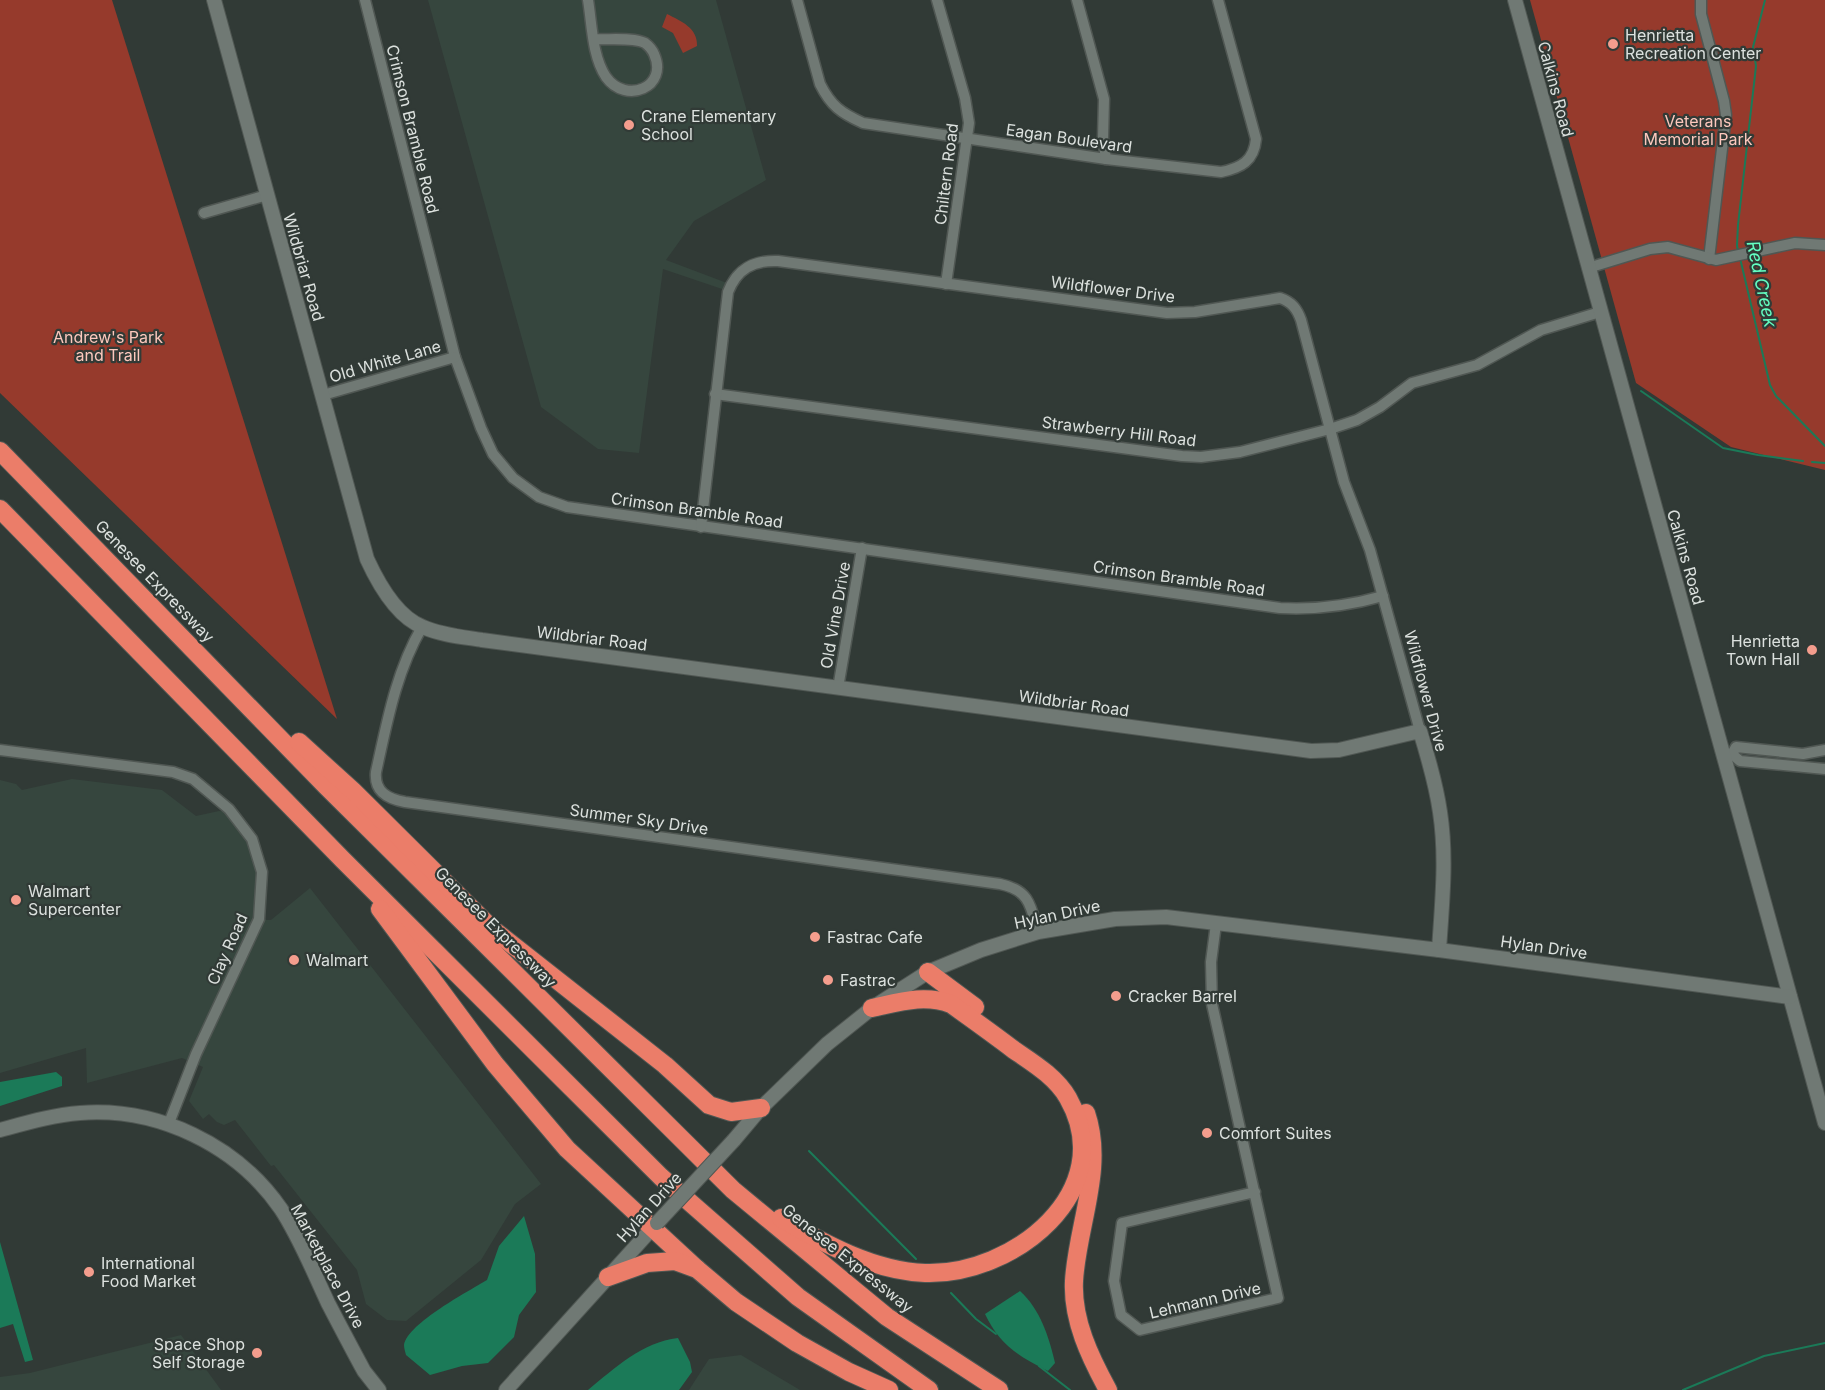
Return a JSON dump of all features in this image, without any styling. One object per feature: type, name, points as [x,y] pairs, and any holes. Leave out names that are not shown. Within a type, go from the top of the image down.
[{"type":"highway","name":"Genesee Expressway","points":[[0,451],[326,786],[733,1190],[887,1317],[999,1390]]},
{"type":"highway","points":[[0,509],[343,860],[661,1177],[798,1297],[929,1390]]},
{"type":"highway","points":[[160,614],[352,791],[491,928],[665,1065],[709,1106],[731,1112],[761,1108]]},
{"type":"highway","points":[[343,860],[495,1064],[567,1149],[655,1225],[697,1269],[736,1302],[797,1343],[849,1372],[889,1390]]},
{"type":"highway","points":[[928,972],[1058,1069],[1079,1093],[1094,1140],[1074,1284],[1078,1321],[1092,1362],[1108,1390]]},
{"type":"highway","points":[[733,1190],[827,1245],[887,1266],[924,1273],[951,1272],[1004,1256],[1028,1241],[1069,1199],[1078,1177],[1082,1148],[1077,1119],[1067,1096],[1049,1075],[951,1004],[937,999],[916,1000],[872,1008]]},
{"type":"highway","points":[[608,1277],[647,1263],[675,1261],[697,1269]]},
{"type":"main road","name":"Wildbriar Road","points":[[214,0],[367,559],[390,599],[411,620],[422,627],[452,636],[1311,751],[1339,750],[1420,731]]},
{"type":"main road","name":"Calkins Road","points":[[1515,0],[1600,312],[1728,755],[1825,1124]]},
{"type":"main road","name":"Wildflower Drive","points":[[1420,731],[1436,789],[1442,833],[1444,886],[1439,950]]},
{"type":"main road","name":"Hylan Drive","points":[[506,1390],[761,1108],[827,1044],[872,1008],[928,972],[981,950],[1038,932],[1115,919],[1166,917],[1439,950],[1790,997]]},
{"type":"main road","name":"Marketplace Drive","points":[[0,1130],[81,1113],[125,1115],[169,1123],[225,1153],[249,1173],[280,1208],[299,1240],[364,1371],[379,1390]]},
{"type":"street","name":"Crimson Bramble Road","points":[[365,0],[455,357],[486,440],[502,466],[525,488],[551,502],[567,507],[1280,608],[1325,608],[1359,603],[1383,596]]},
{"type":"street","points":[[588,0],[596,53],[606,76],[616,87],[629,92],[642,89],[653,81],[658,69],[656,58],[646,44],[638,41],[594,39]]},
{"type":"street","name":"Eagan Boulevard","points":[[797,0],[820,84],[826,97],[836,108],[863,123],[1106,159],[1221,172],[1240,167],[1252,156],[1256,139],[1218,0]]},
{"type":"street","name":"Chiltern Road","points":[[937,0],[965,98],[969,123],[946,284]]},
{"type":"street","points":[[1077,0],[1104,99],[1103,138],[1106,159]]},
{"type":"street","points":[[1701,0],[1701,14],[1726,115],[1709,259]]},
{"type":"street","points":[[204,213],[267,195]]},
{"type":"street","points":[[1588,268],[1650,249],[1668,247],[1709,259],[1724,259],[1795,243],[1825,245]]},
{"type":"street","name":"Wildflower Drive","points":[[701,527],[728,292],[736,276],[748,266],[767,261],[778,261],[1167,313],[1195,312],[1276,297],[1296,308],[1301,320],[1344,482],[1363,529],[1420,731]]},
{"type":"street","name":"Strawberry Hill Road","points":[[715,394],[1192,456],[1240,453],[1357,420],[1380,407],[1412,383],[1477,365],[1541,330],[1600,312]]},
{"type":"street","name":"Old White Lane","points":[[323,395],[455,357]]},
{"type":"street","name":"Old Vine Drive","points":[[838,688],[862,548]]},
{"type":"street","name":"Summer Sky Drive","points":[[422,627],[409,649],[401,672],[376,772],[378,787],[384,795],[390,798],[417,804],[1012,886],[1026,897],[1038,932]]},
{"type":"street","points":[[1825,750],[1803,754],[1736,747],[1728,755],[1740,761],[1825,769]]},
{"type":"street","name":"Clay Road","points":[[0,750],[173,772],[193,779],[229,809],[252,839],[262,872],[259,919],[196,1054],[169,1123]]},
{"type":"street","name":"Lehmann Drive","points":[[1216,924],[1211,962],[1212,1004],[1255,1192],[1278,1298],[1140,1330],[1121,1315],[1114,1281],[1122,1222],[1255,1192]]},
{"type":"shaded area","points":[[428,0],[716,0],[766,180],[694,221],[666,260],[727,283],[725,290],[663,269],[639,453],[598,449],[541,407]]},
{"type":"shaded area","points":[[72,779],[162,790],[196,816],[219,811],[238,813],[267,878],[264,917],[266,920],[271,920],[310,888],[541,1184],[515,1204],[481,1260],[406,1321],[387,1320],[366,1304],[357,1270],[274,1165],[271,1166],[235,1120],[224,1125],[209,1114],[203,1119],[189,1101],[203,1067],[182,1058],[87,1083],[86,1048],[0,1073],[0,780],[16,784],[22,790]]},
{"type":"shaded area","points":[[56,1072],[62,1077],[62,1086],[0,1106],[0,1082]]},
{"type":"shaded area","points":[[524,1216],[535,1254],[536,1292],[519,1315],[514,1337],[488,1363],[462,1366],[430,1375],[406,1355],[404,1345],[408,1336],[440,1308],[487,1280],[499,1246]]},
{"type":"shaded area","points":[[0,1242],[33,1360],[25,1362],[13,1324],[0,1328]]},
{"type":"shaded area","points":[[1020,1291],[1033,1306],[1047,1334],[1055,1363],[1048,1371],[1003,1342],[985,1314]]},
{"type":"shaded area","points":[[181,1335],[221,1390],[0,1390],[0,1377],[30,1373]]},
{"type":"shaded area","points":[[678,1338],[690,1362],[692,1372],[679,1390],[588,1390],[641,1350],[665,1340]]},
{"type":"shaded area","points":[[741,1355],[800,1390],[689,1390],[709,1359]]},
{"type":"green space","name":"Andrew's Park and Trail","points":[[0,0],[112,0],[337,719],[0,393]]},
{"type":"green space","name":"Veterans Memorial Park","points":[[1530,0],[1825,0],[1825,470],[1731,447],[1636,383]]},
{"type":"green space","points":[[667,14],[683,22],[692,30],[697,46],[683,53],[673,33],[662,27]]},
{"type":"waterway","name":"Red Creek","points":[[1738,252],[1738,225],[1756,66],[1753,47],[1765,0]]},
{"type":"waterway","name":"Red Creek","points":[[1740,258],[1770,385],[1776,396],[1825,446]]},
{"type":"waterway","points":[[1641,391],[1723,448],[1803,461]]},
{"type":"waterway","points":[[1812,462],[1825,463]]},
{"type":"waterway","points":[[809,1151],[916,1259]]},
{"type":"waterway","points":[[951,1293],[976,1319],[996,1334]]},
{"type":"waterway","name":"Red Creek","points":[[1683,1390],[1764,1356],[1825,1343]]},
{"type":"waterway","points":[[1039,1366],[1070,1390]]},
{"type":"place","name":"Henrietta Recreation Center","points":[[1613,44]]},
{"type":"place","name":"Crane Elementary School","points":[[629,125]]},
{"type":"place","name":"Henrietta Town Hall","points":[[1812,650]]},
{"type":"place","name":"Walmart Supercenter","points":[[16,900]]},
{"type":"place","name":"Fastrac Cafe","points":[[815,937]]},
{"type":"place","name":"Walmart","points":[[294,960]]},
{"type":"place","name":"Fastrac","points":[[828,980]]},
{"type":"place","name":"Cracker Barrel","points":[[1116,996]]},
{"type":"place","name":"Comfort Suites","points":[[1207,1133]]},
{"type":"place","name":"International Food Market","points":[[89,1272]]},
{"type":"place","name":"Space Shop Self Storage","points":[[257,1353]]}]
